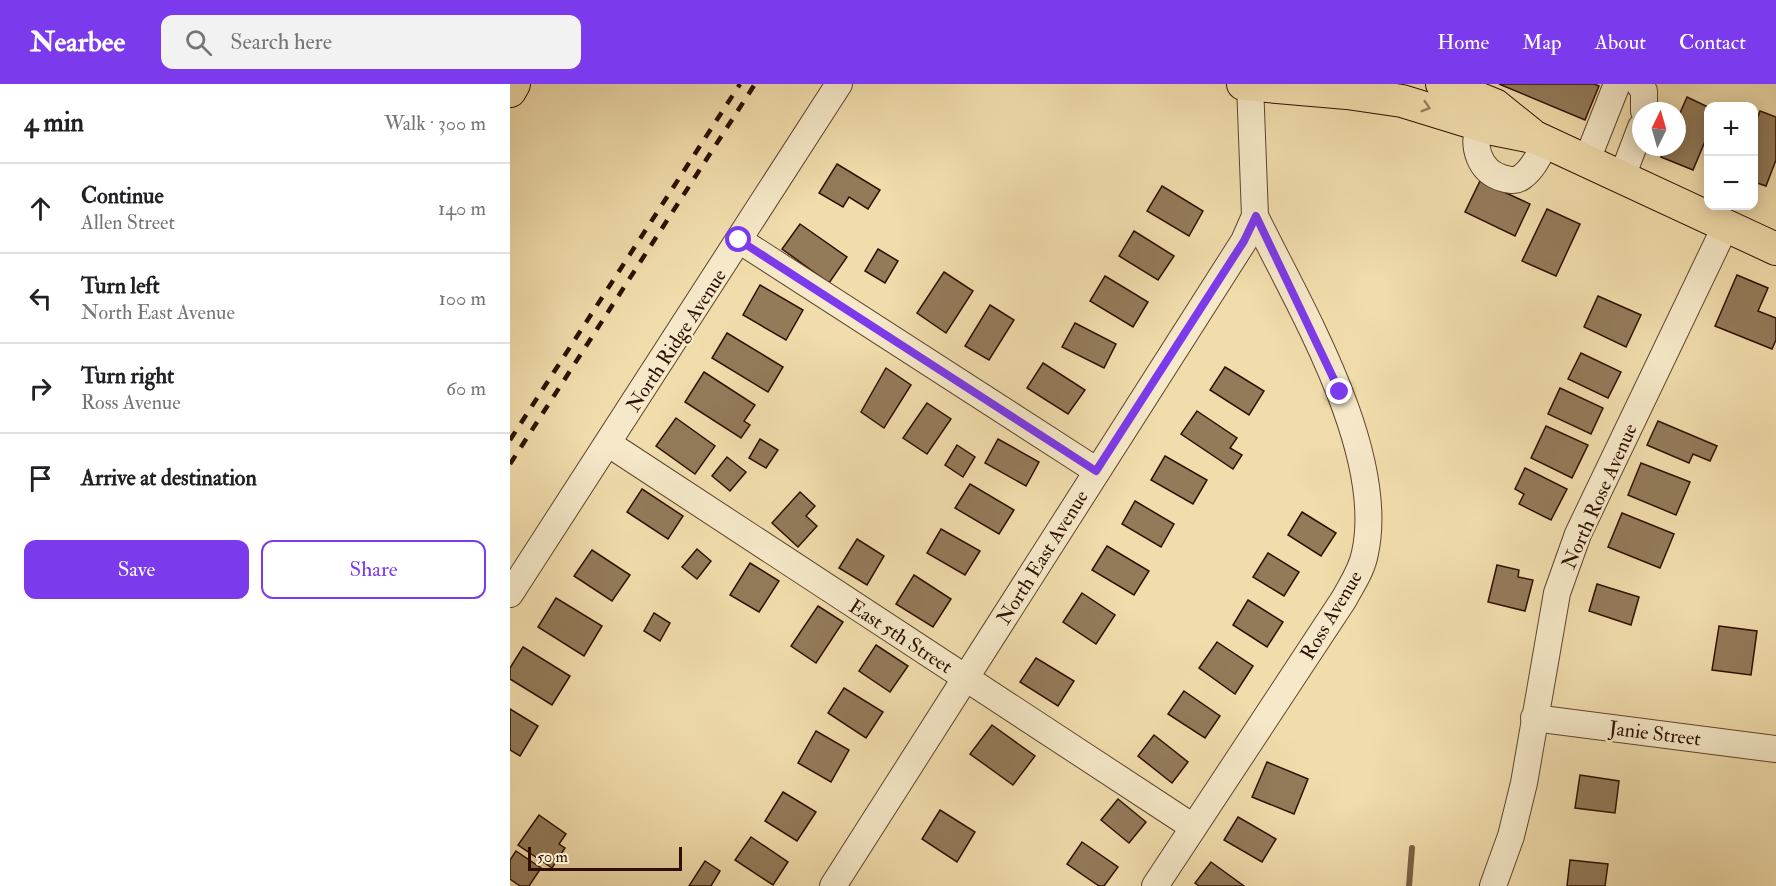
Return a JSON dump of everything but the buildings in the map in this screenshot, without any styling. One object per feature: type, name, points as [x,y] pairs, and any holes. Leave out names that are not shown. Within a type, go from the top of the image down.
[{"type":"main road","points":[[510,91],[514,84]]},
{"type":"main road","points":[[1243,84],[1347,93],[1402,101],[1479,125],[1542,140],[1776,249]]},
{"type":"main road","points":[[1442,84],[1495,105],[1542,140]]},
{"type":"street","name":"North East Avenue","points":[[833,886],[1244,241],[1256,216],[1250,84]]},
{"type":"street","points":[[1587,160],[1617,84]]},
{"type":"street","points":[[1639,84],[1644,91],[1644,102]]},
{"type":"street","name":"North Ridge Avenue","points":[[510,594],[834,93]]},
{"type":"street","points":[[1479,125],[1476,134],[1477,151],[1484,168],[1495,176],[1512,181],[1523,177],[1533,165],[1542,140]]},
{"type":"street","points":[[1622,177],[1632,151]]},
{"type":"street","name":"Ross Avenue","points":[[1155,886],[1344,599],[1366,552],[1365,489],[1361,460],[1347,410],[1332,373],[1256,216]]},
{"type":"street","name":"North Rose Avenue","points":[[1493,886],[1511,836],[1524,783],[1557,592],[1578,534],[1726,225]]},
{"type":"street","points":[[739,240],[1096,471]]},
{"type":"street","name":"East 5th Street","points":[[609,444],[1193,827]]},
{"type":"street","name":"Janie Street","points":[[1534,718],[1776,748]]},
{"type":"waterway","points":[[1409,886],[1412,848]]},
{"type":"railway","points":[[510,440],[740,84]]},
{"type":"railway","points":[[510,464],[755,84]]},
{"type":"route","points":[[739,240],[1096,471],[1244,241],[1256,216],[1340,392]]}]
